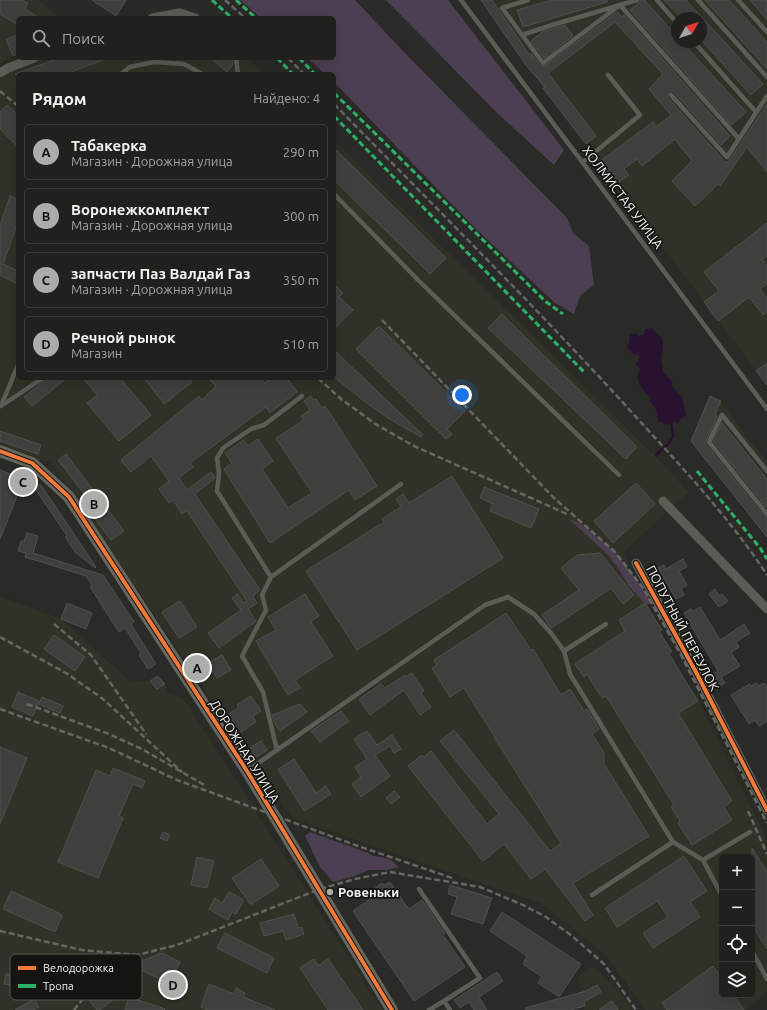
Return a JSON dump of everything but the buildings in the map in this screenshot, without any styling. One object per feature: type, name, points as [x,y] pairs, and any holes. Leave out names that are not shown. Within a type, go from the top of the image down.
[{"type":"street","points":[[161,16],[180,12],[190,16]]},
{"type":"street","points":[[0,73],[8,68],[29,60]]},
{"type":"street","name":"ДОРОЖНАЯ УЛИЦА","points":[[0,451],[32,463],[69,497],[247,771],[392,1010]]},
{"type":"street","points":[[663,501],[767,609]]},
{"type":"street","name":"ПОПУТНЫЙ ПЕРЕУЛОК","points":[[636,563],[697,674],[767,810]]},
{"type":"lane","name":"ХОЛМИСТАЯ УЛИЦА","points":[[461,0],[767,409]]},
{"type":"lane","points":[[528,0],[502,8],[543,63],[620,5]]},
{"type":"lane","points":[[522,36],[549,26],[637,0]]},
{"type":"lane","points":[[657,0],[671,16]]},
{"type":"lane","points":[[698,0],[767,77]]},
{"type":"lane","points":[[738,0],[767,32]]},
{"type":"lane","points":[[620,5],[739,139]]},
{"type":"lane","points":[[699,48],[756,112]]},
{"type":"lane","points":[[236,60],[238,72]]},
{"type":"lane","points":[[124,72],[130,67],[154,62],[184,64],[198,72]]},
{"type":"lane","points":[[583,162],[640,116],[608,75]]},
{"type":"lane","points":[[671,95],[726,157],[767,96]]},
{"type":"lane","points":[[336,196],[418,280],[619,475]]},
{"type":"lane","points":[[1,407],[16,370]]},
{"type":"lane","points":[[1,407],[40,380]]},
{"type":"lane","points":[[271,576],[217,491],[219,473],[217,458],[223,448],[250,429],[264,425],[302,396]]},
{"type":"lane","points":[[767,471],[722,415],[709,442],[767,514]]},
{"type":"lane","points":[[277,750],[263,692],[242,656],[266,610],[262,595],[271,576],[401,484]]},
{"type":"lane","points":[[247,771],[485,605],[508,597],[534,614],[551,633],[564,651],[570,674],[673,842],[703,860],[719,890]]},
{"type":"lane","points":[[564,651],[606,624]]},
{"type":"lane","points":[[703,860],[750,832]]},
{"type":"lane","points":[[592,895],[673,842]]},
{"type":"lane","points":[[419,889],[480,978],[429,1010]]},
{"type":"lane","points":[[755,957],[767,979]]},
{"type":"lane","points":[[444,1001],[450,1010]]},
{"type":"shaded area","points":[[0,0],[38,0],[58,16],[16,16],[16,55],[0,64]]},
{"type":"shaded area","points":[[240,0],[355,0],[567,218],[573,233],[589,246],[594,285],[580,296],[574,314],[555,303],[476,229],[336,84],[336,72],[323,72],[309,60],[336,60],[336,16],[259,16]]},
{"type":"shaded area","points":[[386,0],[448,0],[564,150],[554,165],[497,113]]},
{"type":"shaded area","points":[[481,0],[767,0],[767,385],[543,88],[539,80],[526,65]]},
{"type":"shaded area","points":[[34,60],[250,60],[262,72],[16,72],[16,380],[336,380],[336,143],[667,468],[688,492],[623,553],[646,605],[662,630],[659,631],[672,652],[669,654],[698,701],[767,840],[767,992],[746,1010],[645,1010],[607,956],[541,903],[292,818],[50,462],[0,444],[0,75]]},
{"type":"shaded area","points":[[651,328],[662,338],[663,348],[661,358],[663,372],[673,382],[671,385],[682,397],[686,415],[677,423],[674,421],[667,425],[658,421],[656,409],[650,402],[651,398],[642,389],[637,378],[640,369],[636,365],[640,355],[633,354],[626,346],[629,343],[630,335],[635,333],[639,336],[644,334],[645,329]]},
{"type":"shaded area","points":[[710,396],[721,401],[748,439],[767,461],[767,538],[691,441]]},
{"type":"shaded area","points":[[569,519],[580,523],[615,552],[643,588],[652,603],[646,605],[628,585],[618,568],[606,553]]},
{"type":"shaded area","points":[[0,597],[61,619],[131,682],[150,681],[157,676],[165,684],[168,694],[184,699],[382,1010],[0,1010]]},
{"type":"shaded area","points":[[310,832],[373,856],[388,859],[399,867],[386,870],[370,870],[333,882],[320,867],[305,836]]},
{"type":"shaded area","points":[[592,966],[618,990],[632,1010],[583,1010],[585,1006],[578,977]]},
{"type":"waterway","points":[[656,455],[668,444],[673,436],[671,420]]},
{"type":"railway","points":[[225,0],[243,16]]},
{"type":"railway","points":[[290,60],[302,72]]},
{"type":"railway","points":[[0,91],[16,104]]},
{"type":"railway","points":[[336,106],[519,292],[627,407],[718,509],[767,575]]},
{"type":"railway","points":[[382,320],[554,498],[615,552],[643,588],[681,655],[767,823]]},
{"type":"railway","points":[[320,380],[341,399],[377,425],[414,446],[567,514]]},
{"type":"railway","points":[[54,624],[91,655],[146,734]]},
{"type":"railway","points":[[0,637],[66,673],[103,699],[182,772]]},
{"type":"railway","points":[[27,704],[109,734],[142,749],[206,786]]},
{"type":"railway","points":[[0,709],[109,748],[177,780],[358,846],[455,879]]},
{"type":"railway","points":[[748,811],[767,854]]},
{"type":"railway","points":[[141,954],[177,945],[320,889],[355,879],[390,872],[480,887],[521,904],[546,917],[572,936],[604,964],[636,1010]]},
{"type":"railway","points":[[0,931],[82,950],[126,954]]},
{"type":"railway","points":[[74,1010],[82,1000]]},
{"type":"marked path","points":[[212,0],[230,16]]},
{"type":"marked path","points":[[236,0],[254,16]]},
{"type":"marked path","points":[[279,60],[291,72]]},
{"type":"marked path","points":[[301,60],[313,72]]},
{"type":"marked path","points":[[336,95],[545,301],[563,314]]},
{"type":"marked path","points":[[336,118],[584,372]]},
{"type":"marked path","points":[[697,471],[760,548],[767,559]]},
{"type":"cycle path","points":[[0,451],[32,463],[69,497],[247,771],[392,1010]]},
{"type":"cycle path","points":[[636,563],[697,674],[767,810]]},
{"type":"place","name":"запчасти Паз Валдай Газ","points":[[23,482]]},
{"type":"place","name":"Воронежкомплект","points":[[94,504]]},
{"type":"place","name":"Табакерка","points":[[197,668]]},
{"type":"place","name":"Ровеньки","points":[[330,892]]},
{"type":"place","name":"Речной рынок","points":[[173,985]]}]
